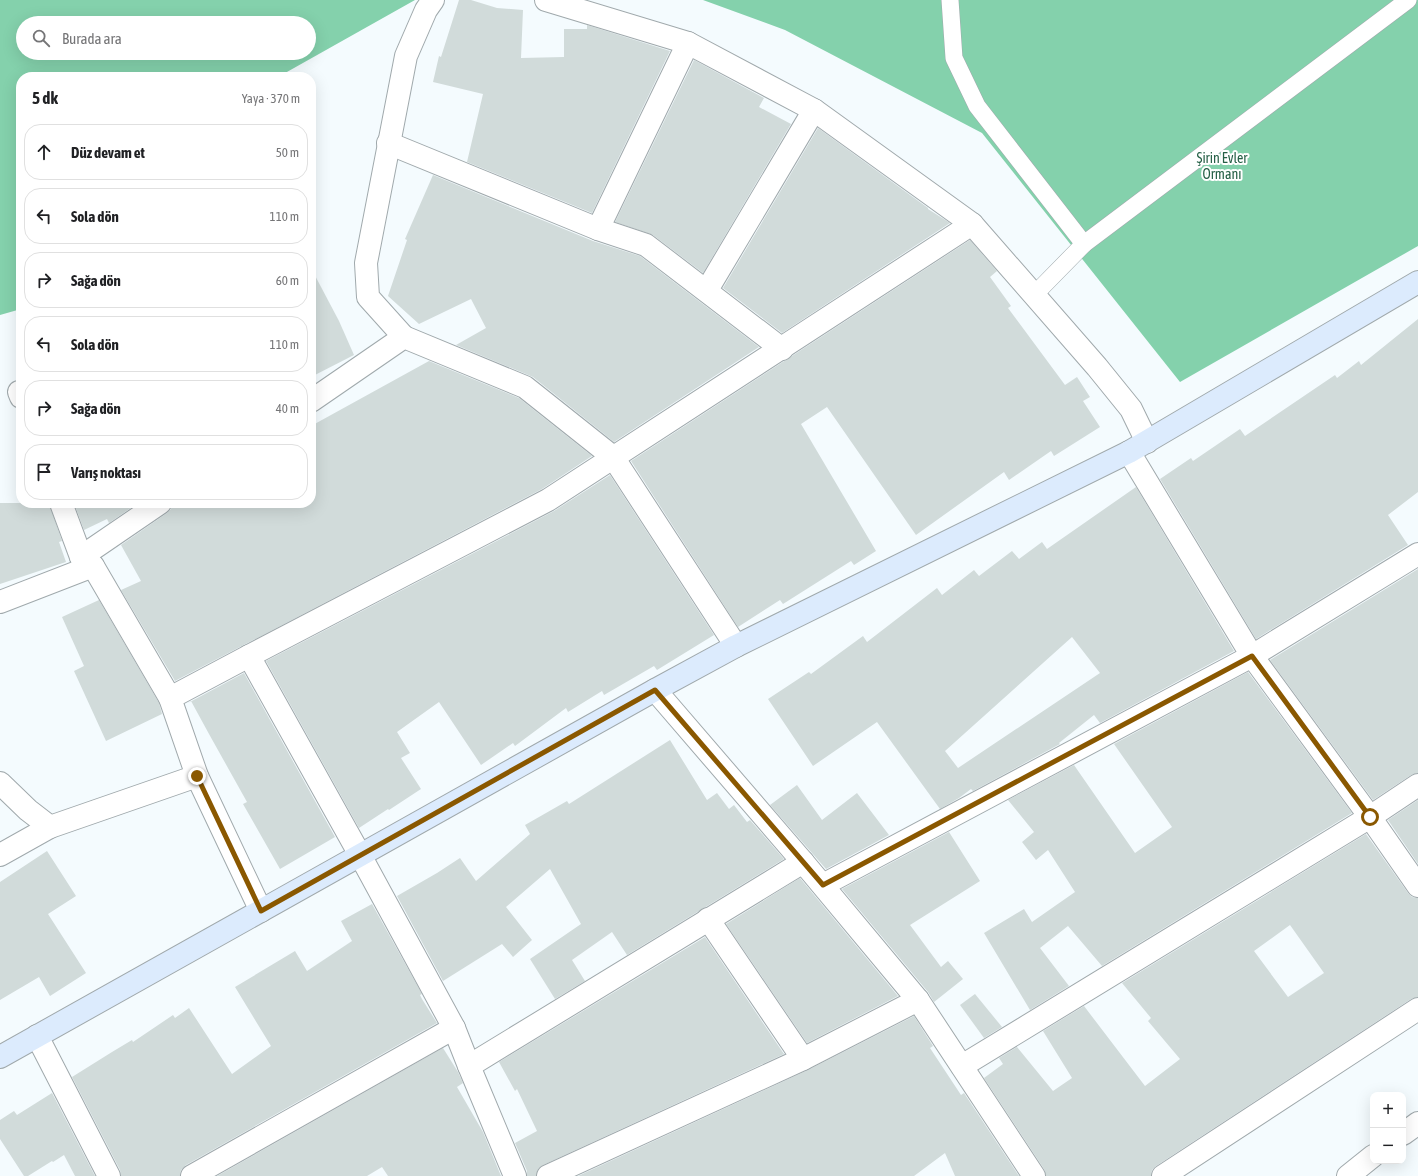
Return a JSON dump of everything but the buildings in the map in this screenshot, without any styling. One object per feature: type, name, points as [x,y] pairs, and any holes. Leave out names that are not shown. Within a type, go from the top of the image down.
[{"type":"street","points":[[433,0],[426,10],[406,56],[366,263],[368,297],[404,338],[525,387],[613,457],[736,646]]},
{"type":"street","points":[[546,0],[688,43],[814,110],[972,224],[1097,367],[1131,409],[1138,447],[1252,656],[1416,880]]},
{"type":"street","points":[[598,229],[688,43]]},
{"type":"street","points":[[707,290],[814,110]]},
{"type":"street","points":[[388,143],[598,229],[646,245],[707,290],[782,349]]},
{"type":"street","points":[[170,698],[548,500],[972,224]]},
{"type":"street","points":[[0,1057],[736,646],[1138,447],[1418,282]]},
{"type":"street","points":[[316,398],[404,338]]},
{"type":"street","points":[[63,508],[87,561],[170,698],[197,776],[261,911]]},
{"type":"street","points":[[0,602],[87,561],[154,508]]},
{"type":"street","points":[[823,885],[1252,656],[1418,554]]},
{"type":"street","points":[[249,656],[454,1028],[468,1066],[515,1176]]},
{"type":"street","points":[[655,690],[823,885],[918,1000],[1034,1176]]},
{"type":"street","points":[[0,855],[50,827],[197,776]]},
{"type":"street","points":[[0,783],[28,810],[50,827]]},
{"type":"street","points":[[962,1066],[1370,817],[1418,785]]},
{"type":"street","points":[[468,1066],[803,862]]},
{"type":"street","points":[[708,919],[803,1059]]},
{"type":"street","points":[[548,1176],[803,1059],[918,1000]]},
{"type":"street","points":[[1163,1176],[1418,1009]]},
{"type":"street","points":[[192,1176],[454,1028]]},
{"type":"street","points":[[37,1036],[109,1176]]},
{"type":"street","points":[[1406,1132],[1418,1123]]},
{"type":"street","points":[[1348,1176],[1370,1158]]},
{"type":"lane","points":[[950,0],[954,58],[977,106],[1084,244]]},
{"type":"lane","points":[[1034,295],[1084,244],[1408,0]]},
{"type":"green space","points":[[0,0],[415,0],[316,56],[316,16],[16,16],[16,60],[308,60],[287,72],[16,72],[16,310],[0,315]]},
{"type":"green space","name":"Şirin Evler Ormanı","points":[[703,0],[1418,0],[1418,246],[1180,382],[982,133],[785,30]]},
{"type":"route","points":[[197,776],[261,911],[655,690],[823,885],[1252,656],[1370,817]]}]
